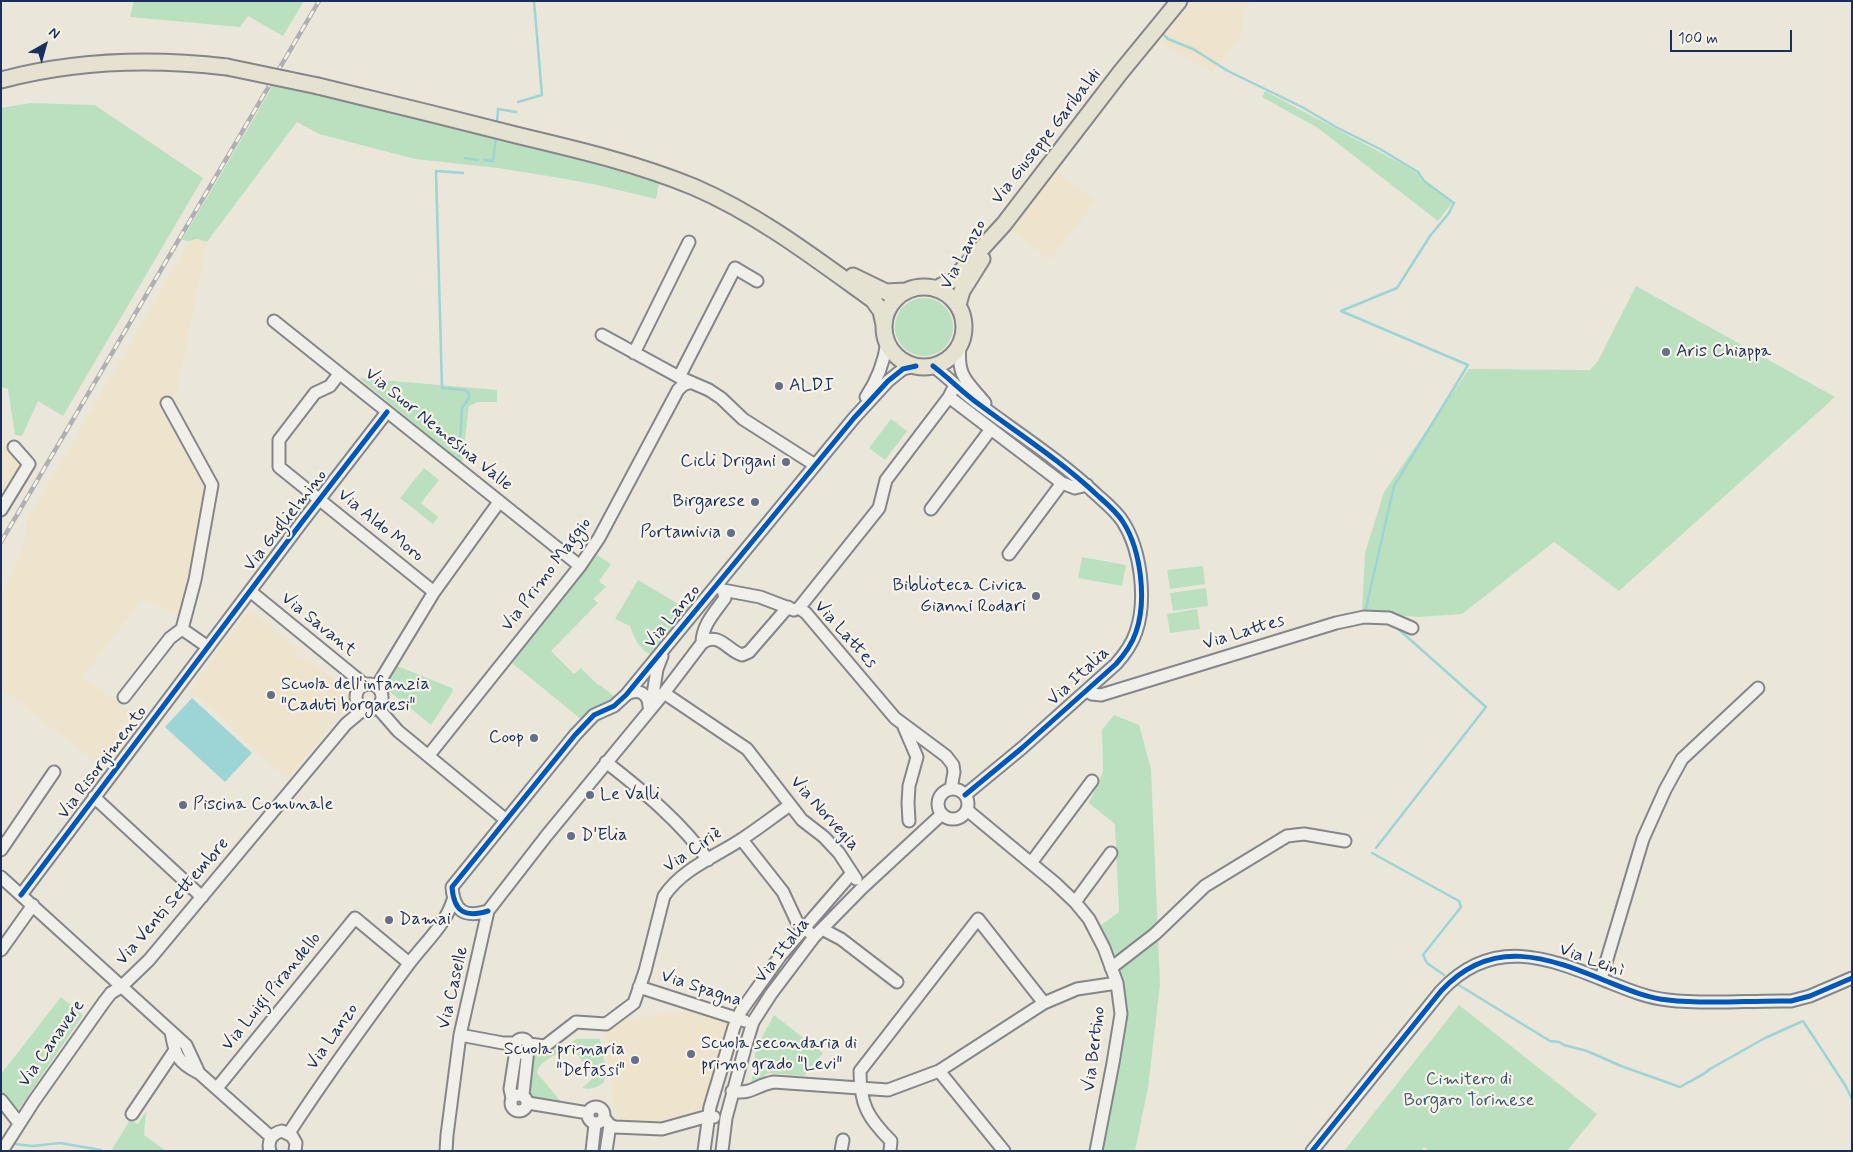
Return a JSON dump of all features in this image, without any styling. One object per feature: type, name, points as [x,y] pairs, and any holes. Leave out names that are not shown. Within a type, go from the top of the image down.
[{"type":"main road","name":"Via Giuseppe Garibaldi","points":[[1004,224],[1120,73],[1179,1]]},
{"type":"main road","points":[[1,80],[44,70],[105,62],[158,61],[227,67],[318,86],[588,152],[637,166],[694,188],[763,224],[804,250],[873,300],[881,310],[887,342],[902,360],[916,366],[933,366],[949,359],[960,345],[965,329],[962,312],[952,298],[936,289],[921,287],[893,292],[879,290],[804,250]]},
{"type":"main road","name":"Via Lanzo","points":[[936,289],[954,278],[1004,224]]},
{"type":"main road","name":"Via Lanzo","points":[[958,305],[962,291],[1004,224]]},
{"type":"main road","points":[[884,325],[890,305],[906,291]]},
{"type":"street","points":[[634,353],[690,242]]},
{"type":"street","points":[[679,376],[735,268],[757,281]]},
{"type":"street","name":"Via Suor Nemesina Valle","points":[[274,321],[580,566]]},
{"type":"street","points":[[602,335],[716,394],[743,420],[815,465]]},
{"type":"street","name":"Via Lanzo","points":[[854,418],[881,371],[885,360],[887,342]]},
{"type":"street","name":"Via Italia","points":[[960,345],[959,363],[964,378],[995,416]]},
{"type":"street","name":"Via Lanzo","points":[[289,1133],[346,1048],[409,963],[444,920],[453,900],[452,887],[575,735],[594,715],[614,706],[627,694],[720,588],[815,465],[888,381],[903,369],[916,366]]},
{"type":"street","name":"Via Italia","points":[[933,366],[995,416],[1087,485],[1122,519],[1131,534],[1140,565],[1140,607],[1136,630],[1123,656],[1022,748],[965,795]]},
{"type":"street","name":"Via Aldo Moro","points":[[339,374],[330,386],[315,393],[279,440],[279,467],[434,592]]},
{"type":"street","name":"Via Primo Maggio","points":[[429,755],[580,566],[599,538],[678,390],[683,385],[691,382]]},
{"type":"street","points":[[708,860],[695,840],[606,762],[664,693],[702,643],[714,638],[721,641],[737,654],[742,655],[749,652],[794,608],[879,508],[886,480],[949,396],[955,385]]},
{"type":"street","points":[[949,396],[1062,483],[1075,488],[1087,485]]},
{"type":"street","points":[[168,403],[212,485],[195,580],[182,629],[208,647]]},
{"type":"street","name":"Via Guglielmino","points":[[208,647],[387,412]]},
{"type":"street","points":[[930,509],[991,429]]},
{"type":"street","points":[[1,510],[29,464],[14,447]]},
{"type":"street","points":[[1009,554],[1062,483]]},
{"type":"street","points":[[377,686],[434,592],[499,502]]},
{"type":"street","points":[[702,643],[702,633],[705,625],[725,598],[720,588]]},
{"type":"street","name":"Via Lattes","points":[[720,588],[760,596],[794,608],[809,616],[895,718],[903,726],[950,760],[954,772],[951,789]]},
{"type":"street","name":"Via Savant","points":[[250,591],[365,685]]},
{"type":"street","name":"Via Lattes","points":[[1086,690],[1092,694],[1102,695],[1336,623],[1364,617],[1389,618],[1412,628]]},
{"type":"street","name":"Via Risorgimento","points":[[124,697],[170,638],[182,629]]},
{"type":"street","name":"Via Risorgimento","points":[[21,895],[208,647]]},
{"type":"street","points":[[648,712],[651,706],[657,669],[664,650]]},
{"type":"street","points":[[369,684],[377,686],[382,697],[377,707],[374,709],[361,706],[356,694],[358,690],[369,684]]},
{"type":"street","name":"Via Leinì","points":[[1601,979],[1643,839],[1665,790],[1682,759],[1758,688]]},
{"type":"street","points":[[627,694],[632,691],[644,694],[648,699],[648,712]]},
{"type":"street","name":"Via Norvegia","points":[[664,693],[747,749],[802,820],[824,837],[839,853],[862,888]]},
{"type":"street","name":"Via Venti Settembre","points":[[121,987],[149,960],[361,706]]},
{"type":"street","points":[[377,707],[398,731],[506,820]]},
{"type":"street","name":"Via Lattes","points":[[903,726],[917,757],[909,786],[909,821]]},
{"type":"street","name":"Via Caselle","points":[[446,1151],[460,1035],[488,911],[606,762]]},
{"type":"street","points":[[1,850],[54,772]]},
{"type":"street","points":[[1031,863],[1092,781]]},
{"type":"street","points":[[951,789],[958,790],[965,795],[968,802],[967,810],[964,814],[956,819],[942,814],[938,807],[942,794],[951,789]]},
{"type":"street","points":[[94,797],[202,897]]},
{"type":"street","name":"Via Ciriè","points":[[529,1047],[545,1046],[576,1022],[606,1024],[634,1002],[640,987],[664,896],[679,878],[742,840],[790,805]]},
{"type":"street","name":"Via Bertino","points":[[967,810],[1075,902],[1090,919],[1104,948],[1117,983],[1121,1014],[1114,1063],[1096,1151]]},
{"type":"street","name":"Via Italia","points":[[722,1151],[732,1091],[753,1024],[771,994],[818,933],[862,888],[942,814]]},
{"type":"street","points":[[1111,968],[1155,934],[1205,886],[1288,836],[1304,834],[1344,841]]},
{"type":"street","points":[[742,840],[782,892],[797,922],[804,928],[841,939],[897,982]]},
{"type":"street","points":[[1075,902],[1111,853]]},
{"type":"street","name":"Via Italia","points":[[704,1151],[710,1106],[741,1011],[781,954],[852,873]]},
{"type":"street","points":[[1,877],[186,1045],[199,1073]]},
{"type":"street","points":[[453,900],[456,906],[465,913],[475,915],[488,911]]},
{"type":"street","points":[[1,950],[33,905]]},
{"type":"street","points":[[444,920],[465,913]]},
{"type":"street","name":"Via Luigi Pirandello","points":[[217,1088],[355,918],[409,963]]},
{"type":"street","points":[[890,1151],[891,1141],[876,1126],[867,1113],[860,1087],[860,1071],[978,919],[1044,1003]]},
{"type":"street","name":"Via Leinì","points":[[1312,1151],[1423,1011],[1454,977],[1485,961],[1502,957],[1520,956],[1539,958],[1637,993],[1667,1000],[1791,1001],[1810,996],[1852,978]]},
{"type":"street","points":[[732,1091],[748,1093],[766,1083],[774,1082],[888,1090],[939,1071],[1044,1003],[1077,989],[1117,983]]},
{"type":"street","name":"Via Canavere","points":[[2,1151],[19,1123],[104,1002],[111,993],[121,987]]},
{"type":"street","name":"Via Spagna","points":[[640,987],[753,1024]]},
{"type":"street","points":[[171,1032],[176,1056],[217,1088],[271,1137]]},
{"type":"street","points":[[460,1035],[515,1047]]},
{"type":"street","points":[[521,1099],[529,1047],[527,1040],[522,1038],[517,1039],[515,1047],[510,1090],[521,1099],[588,1113],[593,1107],[599,1107],[604,1112],[606,1151]]},
{"type":"street","points":[[132,1114],[175,1050]]},
{"type":"street","points":[[939,1071],[1004,1151]]},
{"type":"street","points":[[1,1100],[19,1123]]},
{"type":"street","points":[[604,1122],[662,1129],[708,1117],[726,1118]]},
{"type":"street","points":[[592,1151],[604,1122]]},
{"type":"street","points":[[270,1151],[269,1142],[271,1137],[282,1131],[289,1133],[296,1143],[295,1151]]},
{"type":"shaded area","points":[[1191,1],[1250,1],[1242,20],[1240,39],[1212,72],[1159,43]]},
{"type":"shaded area","points":[[1054,169],[1096,201],[1050,260],[1010,230]]},
{"type":"shaded area","points":[[197,239],[207,242],[176,394],[164,401],[209,487],[187,606],[181,617],[143,599],[83,676],[141,721],[104,769],[1,688],[1,596],[23,547],[28,517],[189,241]]},
{"type":"shaded area","points":[[1,440],[35,457],[1,515]]},
{"type":"shaded area","name":"Scuola dell'infanzia \"Caduti borgaresi\"","points":[[250,609],[296,648],[296,655],[303,659],[308,659],[340,684],[345,679],[349,683],[346,698],[348,705],[287,779],[190,690]]},
{"type":"shaded area","points":[[695,1011],[727,1018],[731,1024],[702,1110],[671,1122],[649,1125],[617,1122],[604,1036],[622,1021]]},
{"type":"green space","points":[[134,1],[304,1],[283,36],[248,16],[240,27],[130,17]]},
{"type":"green space","points":[[274,84],[531,146],[659,183],[656,199],[554,177],[498,168],[415,159],[319,134],[297,122],[207,242],[197,239],[182,240]]},
{"type":"green space","points":[[1265,91],[1402,164],[1418,174],[1421,180],[1452,203],[1438,221],[1318,128],[1262,97]]},
{"type":"green space","points":[[31,103],[95,105],[203,178],[63,416],[38,401],[22,436],[15,435],[8,389],[1,387],[1,108]]},
{"type":"green space","points":[[1636,286],[1835,397],[1619,591],[1554,542],[1462,614],[1418,617],[1362,612],[1365,553],[1384,492],[1469,369],[1590,370],[1598,361]]},
{"type":"green space","points":[[924,298],[935,300],[948,311],[953,327],[951,338],[940,351],[924,356],[913,354],[900,343],[895,327],[897,316],[908,303]]},
{"type":"green space","points":[[359,378],[497,390],[497,402],[478,402],[469,406],[462,463]]},
{"type":"green space","points":[[891,419],[907,431],[885,460],[869,448]]},
{"type":"green space","points":[[424,468],[439,480],[421,503],[438,517],[433,524],[400,498]]},
{"type":"green space","points":[[597,555],[611,564],[599,581],[606,587],[593,599],[598,603],[551,651],[574,674],[581,668],[599,686],[615,697],[606,704],[591,709],[582,720],[512,663]]},
{"type":"green space","points":[[1082,557],[1126,565],[1122,586],[1078,578]]},
{"type":"green space","points":[[1203,566],[1205,584],[1170,589],[1167,570]]},
{"type":"green space","points":[[638,580],[682,606],[691,602],[693,606],[651,655],[637,643],[630,626],[615,619]]},
{"type":"green space","points":[[1206,588],[1208,606],[1173,611],[1170,593]]},
{"type":"green space","points":[[1197,609],[1200,629],[1170,633],[1167,614]]},
{"type":"green space","points":[[395,665],[452,688],[453,691],[431,725],[383,686]]},
{"type":"green space","points":[[1114,715],[1139,725],[1151,769],[1160,984],[1148,1088],[1135,1151],[1101,1151],[1116,1078],[1125,1013],[1115,956],[1100,926],[1119,912],[1115,824],[1089,803],[1103,772],[1102,730]]},
{"type":"green space","points":[[61,997],[83,1015],[17,1112],[1,1093],[1,1074]]},
{"type":"green space","name":"Cimitero di Borgaro Torinese","points":[[1459,1005],[1597,1114],[1567,1151],[1429,1151],[1424,1147],[1421,1151],[1344,1151]]},
{"type":"green space","points":[[774,1015],[823,1053],[804,1076],[768,1073],[751,1086],[756,1048]]},
{"type":"green space","points":[[576,1039],[600,1039],[606,1071],[604,1082],[591,1089],[582,1088],[594,1077],[570,1044]]},
{"type":"green space","points":[[553,1046],[558,1053],[542,1064],[537,1073],[563,1104],[538,1101],[526,1093],[534,1051]]},
{"type":"green space","points":[[146,1111],[144,1135],[166,1151],[111,1151],[130,1120],[138,1124]]},
{"type":"water","points":[[192,698],[252,753],[225,782],[165,727]]},
{"type":"waterway","points":[[518,102],[542,95],[534,1]]},
{"type":"waterway","points":[[1164,35],[1168,39],[1193,49],[1228,71],[1302,107],[1380,149],[1418,172],[1424,181],[1454,203],[1449,213],[1430,236],[1397,288],[1341,311],[1468,365],[1394,486],[1366,608]]},
{"type":"waterway","points":[[497,122],[498,109],[516,112]]},
{"type":"waterway","points":[[484,160],[493,161],[496,137]]},
{"type":"waterway","points":[[465,158],[478,160]]},
{"type":"waterway","points":[[459,456],[462,408],[469,398],[469,393],[465,390],[442,388],[436,171],[463,173]]},
{"type":"waterway","points":[[1376,848],[1486,707],[1396,627]]},
{"type":"waterway","points":[[1372,853],[1459,901],[1461,907],[1423,955],[1427,963],[1444,975]]},
{"type":"waterway","points":[[1457,984],[1550,1041],[1587,1051],[1621,1066],[1680,1087],[1765,1038],[1803,1021],[1845,1085],[1852,1099]]},
{"type":"waterway","points":[[14,1144],[33,1146],[60,1143],[101,1150]]},
{"type":"railway","points":[[1,542],[319,1]]},
{"type":"cycle path","points":[[488,911],[473,914],[462,911],[455,902],[452,887],[575,735],[594,715],[614,706],[626,695],[854,418],[888,381],[903,369],[916,366]]},
{"type":"cycle path","points":[[933,366],[974,400],[1069,471],[1121,518],[1134,546],[1140,576],[1141,605],[1139,619],[1136,632],[1128,649],[1116,664],[1022,748],[965,795]]},
{"type":"cycle path","points":[[21,895],[387,412]]},
{"type":"cycle path","points":[[1312,1151],[1441,991],[1460,974],[1480,963],[1500,957],[1520,956],[1541,959],[1584,972],[1644,995],[1660,999],[1698,1002],[1791,1001],[1810,996],[1852,978]]},
{"type":"place","name":"Aris Chiappa","points":[[1666,352]]},
{"type":"place","name":"ALDI","points":[[779,386]]},
{"type":"place","name":"Cicli Drigani","points":[[786,462]]},
{"type":"place","name":"Birgarese","points":[[755,502]]},
{"type":"place","name":"Portamivia","points":[[731,533]]},
{"type":"place","name":"Biblioteca Civica Gianni Rodari","points":[[1036,596]]},
{"type":"place","name":"Scuola dell'infanzia \"Caduti borgaresi\"","points":[[271,695]]},
{"type":"place","name":"Coop","points":[[534,738]]},
{"type":"place","name":"Le Valli","points":[[590,795]]},
{"type":"place","name":"Piscina Comunale","points":[[183,805]]},
{"type":"place","name":"D'Elia","points":[[571,836]]},
{"type":"place","name":"Damai","points":[[389,920]]},
{"type":"place","name":"Scuola secondaria di primo grado \"Levi\"","points":[[691,1054]]},
{"type":"place","name":"Scuola primaria \"Defassi\"","points":[[635,1060]]}]
